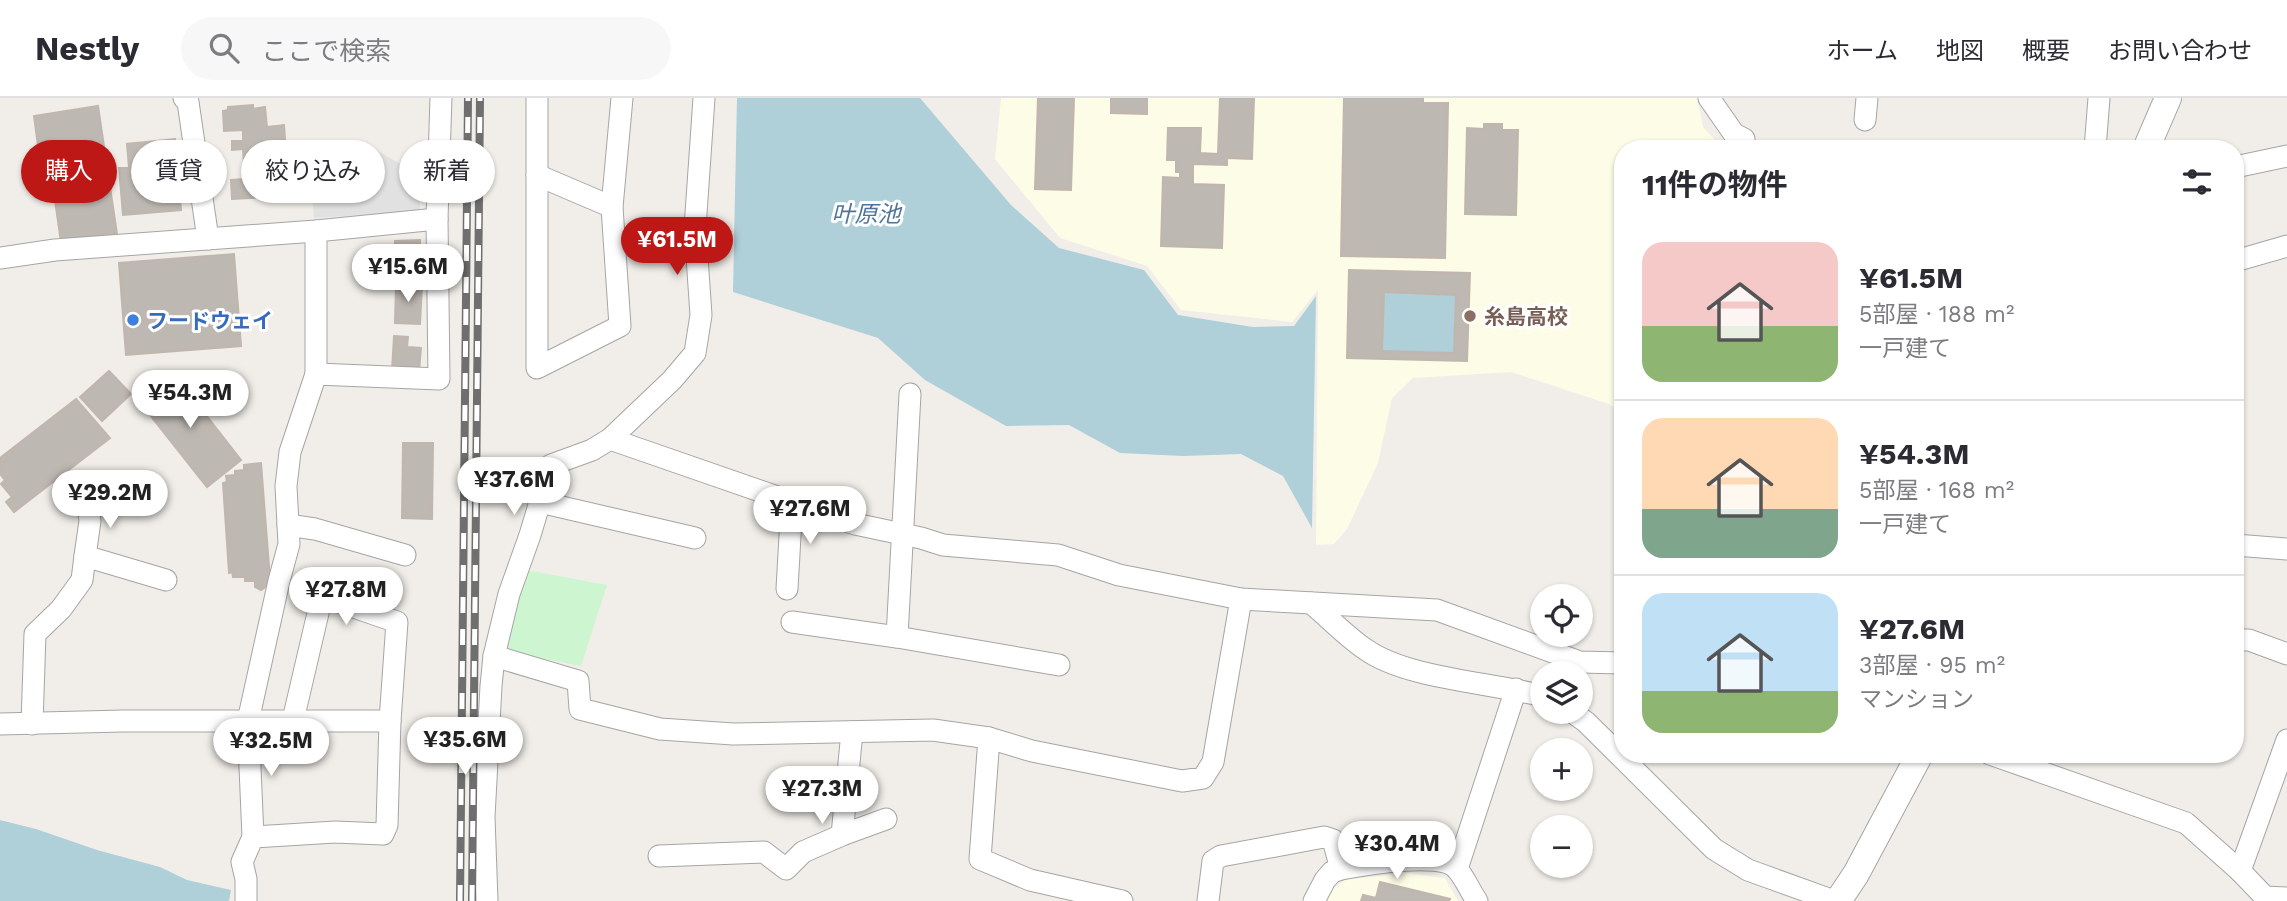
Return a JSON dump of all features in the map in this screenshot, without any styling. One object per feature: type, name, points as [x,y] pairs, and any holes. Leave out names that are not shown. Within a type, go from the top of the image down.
[{"type":"street","points":[[184,98],[188,102],[208,239]]},
{"type":"street","points":[[316,374],[439,379],[437,219],[441,98]]},
{"type":"street","points":[[537,98],[537,368],[620,326],[612,207],[622,98]]},
{"type":"street","points":[[487,901],[484,817],[491,686],[494,656],[509,594],[551,465],[592,450],[610,439],[695,353],[701,316],[695,228],[704,98]]},
{"type":"street","points":[[1709,98],[1734,134],[1744,139]]},
{"type":"street","points":[[1865,120],[1867,98]]},
{"type":"street","points":[[2096,140],[2099,98]]},
{"type":"street","points":[[2150,140],[2168,98]]},
{"type":"street","points":[[2244,165],[2287,156]]},
{"type":"street","points":[[537,174],[612,207]]},
{"type":"street","points":[[0,258],[55,250],[316,231],[437,219]]},
{"type":"street","points":[[246,901],[246,879],[242,862],[253,837],[248,721],[289,544],[286,486],[290,452],[316,374],[316,231]]},
{"type":"street","points":[[2244,258],[2287,246]]},
{"type":"street","points":[[897,637],[910,394]]},
{"type":"street","points":[[610,439],[855,524],[943,545],[1058,555],[1119,575],[1241,599],[1437,610],[1580,662],[1614,663]]},
{"type":"street","points":[[787,589],[792,501]]},
{"type":"street","points":[[540,502],[695,538]]},
{"type":"street","points":[[32,724],[35,634],[61,609],[82,580],[90,521],[88,504]]},
{"type":"street","points":[[288,525],[315,529],[405,555]]},
{"type":"street","points":[[2244,546],[2287,549]]},
{"type":"street","points":[[85,555],[166,580]]},
{"type":"street","points":[[253,837],[335,832],[383,834],[387,825],[390,721],[397,622],[321,596],[293,720]]},
{"type":"street","points":[[494,656],[578,681],[580,709],[660,729],[733,734],[933,730],[989,738],[1032,751],[1182,781],[1203,778],[1213,762],[1241,599]]},
{"type":"street","points":[[1311,603],[1366,650],[1411,670],[1530,693]]},
{"type":"street","points":[[792,622],[1059,665]]},
{"type":"street","points":[[2244,640],[2287,654]]},
{"type":"street","points":[[1457,869],[1516,689]]},
{"type":"street","points":[[0,724],[390,721]]},
{"type":"street","points":[[1588,724],[1614,750]]},
{"type":"street","points":[[842,835],[852,732]]},
{"type":"street","points":[[989,738],[980,859],[1031,880],[1122,901]]},
{"type":"street","points":[[2240,871],[2287,740]]},
{"type":"street","points":[[1627,763],[1714,849],[1748,870],[1836,901],[1856,874],[1915,763]]},
{"type":"street","points":[[2016,763],[2186,823],[2240,871],[2264,899],[2287,898]]},
{"type":"street","points":[[659,856],[764,852],[786,869],[803,852],[886,819]]},
{"type":"street","points":[[1208,901],[1213,861],[1222,856],[1324,837],[1333,840],[1340,869]]},
{"type":"street","points":[[1314,901],[1332,872],[1404,859],[1450,863],[1457,869],[1477,901]]},
{"type":"shaded area","name":"糸島高校","points":[[1001,98],[1697,98],[1703,127],[1715,140],[1614,140],[1614,407],[1511,372],[1413,378],[1392,398],[1378,463],[1347,529],[1334,544],[1316,545],[1318,290],[1292,322],[1181,310],[1147,266],[1060,238],[995,159]]},
{"type":"shaded area","points":[[385,155],[399,163],[399,203],[420,203],[420,211],[314,218],[313,203],[385,203]]},
{"type":"shaded area","points":[[1405,873],[1445,878],[1458,901],[1326,901],[1331,890],[1345,880]]},
{"type":"green space","points":[[526,570],[607,585],[581,666],[504,651]]},
{"type":"water","name":"叶原池","points":[[737,98],[920,98],[1011,205],[1059,248],[1144,270],[1178,315],[1253,327],[1294,326],[1316,296],[1312,528],[1283,476],[1241,454],[1183,456],[1120,453],[1069,425],[1006,426],[925,380],[878,338],[733,292]]},
{"type":"water","points":[[1384,292],[1456,295],[1454,353],[1382,351]]},
{"type":"water","points":[[0,820],[160,867],[187,880],[231,890],[229,901],[0,901]]},
{"type":"building","points":[[1038,98],[1074,98],[1071,190],[1035,189]]},
{"type":"building","points":[[1111,98],[1147,98],[1147,114],[1111,113]]},
{"type":"building","points":[[1220,98],[1254,98],[1252,159],[1227,158],[1227,165],[1193,164],[1193,184],[1224,185],[1222,248],[1161,246],[1163,177],[1180,178],[1180,172],[1176,172],[1176,160],[1167,160],[1168,128],[1201,128],[1200,153],[1218,154]]},
{"type":"building","points":[[1344,98],[1423,98],[1423,103],[1448,103],[1445,258],[1341,256]]},
{"type":"building","points":[[98,106],[103,140],[37,140],[34,116]]},
{"type":"building","points":[[228,107],[265,107],[267,127],[284,125],[285,140],[243,140],[243,130],[224,131],[223,111],[228,110]]},
{"type":"building","points":[[1484,124],[1502,124],[1502,130],[1518,130],[1516,215],[1465,214],[1467,128],[1484,129]]},
{"type":"building","points":[[232,141],[241,141],[241,149],[232,150]]},
{"type":"building","points":[[127,144],[131,144],[131,203],[180,203],[181,210],[123,215],[119,168],[129,168]]},
{"type":"building","points":[[241,179],[241,199],[232,199],[231,180]]},
{"type":"building","points":[[55,203],[112,203],[117,234],[61,242]]},
{"type":"building","points":[[420,240],[420,269],[395,269],[395,241]]},
{"type":"building","points":[[234,254],[241,346],[126,355],[119,263]]},
{"type":"building","points":[[1349,270],[1470,273],[1467,361],[1347,358]],"holes":[[[1384,292],[1456,295],[1454,353],[1382,351]]]},
{"type":"building","points":[[396,284],[422,285],[420,324],[395,323]]},
{"type":"building","points":[[394,336],[408,337],[407,347],[421,348],[419,371],[392,370]]},
{"type":"building","points":[[109,371],[131,394],[102,421],[80,397]]},
{"type":"building","points":[[174,374],[241,460],[207,487],[142,405],[147,401],[142,395],[164,378],[166,380]]},
{"type":"building","points":[[76,399],[110,438],[14,512],[6,502],[12,497],[1,484],[5,480],[0,474],[0,458]]},
{"type":"building","points":[[403,443],[433,443],[432,519],[402,518]]},
{"type":"building","points":[[261,463],[270,579],[267,586],[261,590],[255,587],[255,581],[245,581],[245,577],[233,577],[232,572],[229,573],[223,483],[227,482],[226,476],[244,470],[244,465]]},
{"type":"building","points":[[1380,882],[1450,899],[1361,901],[1363,895],[1376,898]]},
{"type":"railway","points":[[460,901],[468,98]]},
{"type":"railway","points":[[472,901],[480,98]]},
{"type":"place","name":"糸島高校","points":[[1470,316]]},
{"type":"place","name":"フードウェイ","points":[[133,320]]}]
